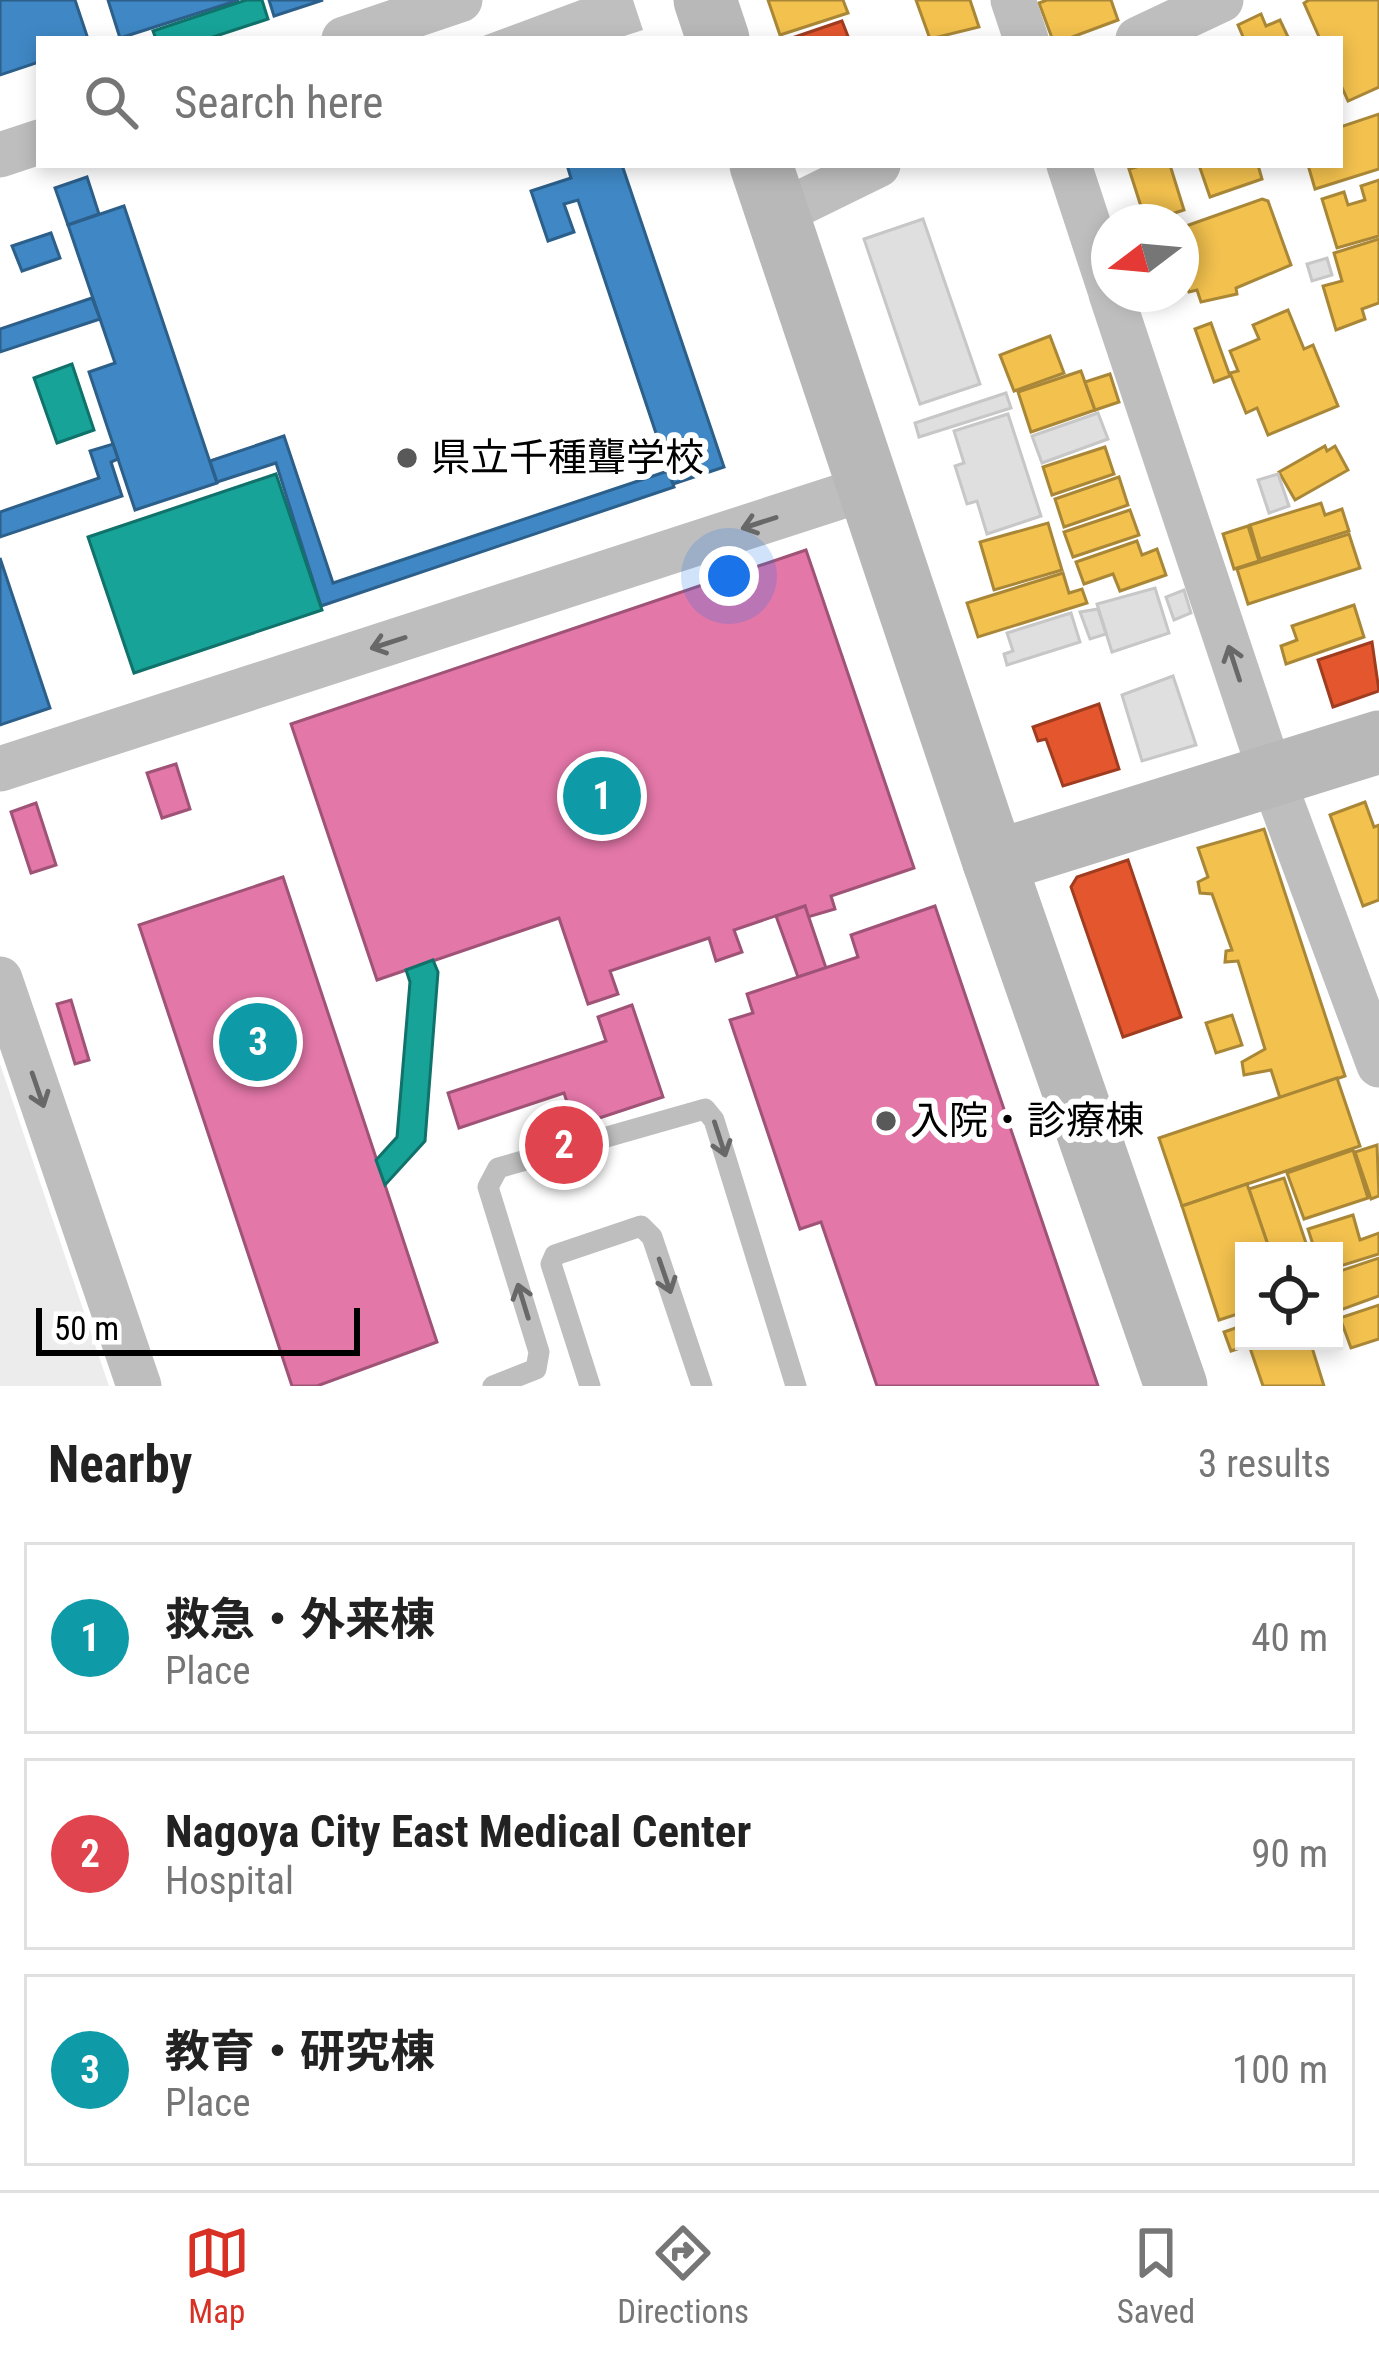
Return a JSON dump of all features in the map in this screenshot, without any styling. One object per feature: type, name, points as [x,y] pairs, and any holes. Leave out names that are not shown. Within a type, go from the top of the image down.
[{"type":"street","points":[[353,36],[460,0]]},
{"type":"street","points":[[705,0],[717,36]]},
{"type":"street","points":[[1013,0],[1025,36]]},
{"type":"street","points":[[1144,36],[1221,0]]},
{"type":"street","points":[[0,155],[36,143]]},
{"type":"street","points":[[865,168],[770,190],[994,862],[1176,1386]]},
{"type":"street","points":[[1070,168],[1091,232]]},
{"type":"street","points":[[1117,312],[1271,774],[1379,1065]]},
{"type":"street","points":[[0,769],[870,487]]},
{"type":"street","points":[[994,862],[1379,742]]},
{"type":"street","points":[[0,980],[139,1386]]},
{"type":"lane","points":[[493,1386],[536,1369],[539,1352],[488,1187],[498,1168],[705,1109],[714,1120],[796,1386]]},
{"type":"lane","points":[[590,1386],[551,1264],[555,1255],[641,1226],[652,1237],[702,1386]]},
{"type":"shaded area","points":[[580,0],[633,0],[643,30],[624,36],[483,36]]},
{"type":"shaded area","points":[[0,1064],[109,1386],[0,1386]]},
{"type":"building: Homes","points":[[768,0],[843,0],[848,13],[780,35]]},
{"type":"building: Homes","points":[[916,0],[970,0],[979,27],[929,36]]},
{"type":"building: Homes","points":[[1111,0],[1118,20],[1075,36],[1051,36],[1039,3]]},
{"type":"building: Homes","points":[[1379,0],[1379,87],[1348,101],[1343,90],[1343,36],[1319,36],[1304,3]]},
{"type":"building: Homes","points":[[1261,14],[1266,26],[1280,20],[1288,36],[1243,36],[1238,25]]},
{"type":"building: Homes","points":[[1379,114],[1379,169],[1315,189],[1309,168],[1343,168],[1343,126]]},
{"type":"building: Homes","points":[[1171,168],[1182,204],[1140,204],[1129,169]]},
{"type":"building: Homes","points":[[1200,168],[1259,168],[1262,179],[1210,197]]},
{"type":"building: Homes","points":[[1379,180],[1379,236],[1337,248],[1322,199],[1344,192],[1348,205],[1365,200],[1361,186]]},
{"type":"building: Homes","points":[[1262,199],[1268,201],[1291,265],[1236,288],[1237,294],[1201,302],[1199,221]]},
{"type":"building: Homes","points":[[1379,239],[1379,303],[1362,309],[1365,319],[1336,330],[1323,286],[1342,281],[1334,253]]},
{"type":"building: Homes","points":[[1288,310],[1304,349],[1313,345],[1338,406],[1268,435],[1257,408],[1246,413],[1230,373],[1238,371],[1230,351],[1259,339],[1253,325]]},
{"type":"building: Homes","points":[[1211,323],[1230,376],[1214,382],[1195,329]]},
{"type":"building: Homes","points":[[1050,336],[1064,373],[1014,391],[1000,355]]},
{"type":"building: Homes","points":[[1081,371],[1095,410],[1031,432],[1018,392]]},
{"type":"building: Homes","points":[[1110,374],[1119,402],[1095,410],[1085,382]]},
{"type":"building: Homes","points":[[1325,446],[1327,451],[1335,446],[1348,470],[1295,500],[1279,472]]},
{"type":"building: Homes","points":[[1105,447],[1114,474],[1052,495],[1043,467]]},
{"type":"building: Homes","points":[[1119,477],[1128,505],[1064,527],[1055,499]]},
{"type":"building: Homes","points":[[1321,503],[1325,515],[1342,509],[1349,531],[1260,559],[1250,525]]},
{"type":"building: Homes","points":[[1130,510],[1139,535],[1073,557],[1064,532]]},
{"type":"building: Homes","points":[[1048,523],[1062,570],[994,590],[980,542]]},
{"type":"building: Homes","points":[[1248,526],[1259,561],[1234,569],[1223,534]]},
{"type":"building: Homes","points":[[1349,534],[1360,568],[1248,604],[1237,569]]},
{"type":"building: Homes","points":[[1137,541],[1142,555],[1157,549],[1166,575],[1120,591],[1113,574],[1084,584],[1076,562]]},
{"type":"building: Homes","points":[[1063,573],[1069,593],[1082,589],[1087,603],[978,637],[967,603]]},
{"type":"building: Homes","points":[[1354,605],[1364,637],[1286,664],[1281,646],[1297,640],[1292,626]]},
{"type":"building: Homes","points":[[1365,802],[1374,827],[1379,825],[1379,900],[1363,906],[1330,815]]},
{"type":"building: Homes","points":[[1264,829],[1345,1076],[1280,1098],[1271,1070],[1244,1075],[1242,1062],[1265,1049],[1238,961],[1225,962],[1226,951],[1232,950],[1212,894],[1200,893],[1198,882],[1208,877],[1198,848]]},
{"type":"building: Homes","points":[[1232,1015],[1242,1045],[1216,1053],[1206,1023]]},
{"type":"building: Homes","points":[[1337,1078],[1360,1146],[1182,1206],[1159,1138]]},
{"type":"building: Homes","points":[[1377,1145],[1379,1196],[1371,1199],[1355,1152]]},
{"type":"building: Homes","points":[[1353,1150],[1368,1198],[1304,1219],[1287,1173]]},
{"type":"building: Homes","points":[[1284,1178],[1306,1242],[1267,1242],[1249,1189]]},
{"type":"building: Homes","points":[[1247,1184],[1267,1242],[1235,1242],[1235,1315],[1219,1320],[1182,1206]]},
{"type":"building: Homes","points":[[1353,1215],[1360,1240],[1379,1233],[1379,1254],[1343,1265],[1343,1242],[1312,1242],[1308,1229]]},
{"type":"building: Homes","points":[[1379,1258],[1379,1296],[1343,1309],[1343,1270]]},
{"type":"building: Homes","points":[[1379,1305],[1379,1339],[1351,1348],[1343,1317]]},
{"type":"building: Homes","points":[[1235,1328],[1235,1350],[1231,1351],[1224,1332]]},
{"type":"building: Homes","points":[[1251,1350],[1313,1350],[1324,1386],[1263,1386]]},
{"type":"building: Shops","points":[[842,21],[848,36],[798,36]]},
{"type":"building: Shops","points":[[1372,642],[1379,691],[1333,707],[1318,660]]},
{"type":"building: Shops","points":[[1099,704],[1119,769],[1063,786],[1046,739],[1038,741],[1033,727]]},
{"type":"building: Shops","points":[[1128,860],[1181,1017],[1123,1037],[1071,887],[1077,877]]},
{"type":"building: Schools","points":[[0,0],[75,0],[87,36],[36,36],[36,63],[0,75]]},
{"type":"building: Schools","points":[[108,0],[239,0],[126,36],[119,36]]},
{"type":"building: Schools","points":[[269,0],[323,0],[274,16]]},
{"type":"building: Schools","points":[[568,168],[623,168],[724,467],[673,484],[578,200],[564,204],[574,232],[548,241],[531,191],[571,178]]},
{"type":"building: Schools","points":[[87,177],[99,214],[68,225],[55,188]]},
{"type":"building: Schools","points":[[124,206],[217,483],[135,510],[89,372],[115,363],[68,225]]},
{"type":"building: Schools","points":[[51,233],[60,258],[22,271],[12,246]]},
{"type":"building: Schools","points":[[92,298],[100,319],[0,352],[0,329]]},
{"type":"building: Schools","points":[[284,436],[333,583],[668,471],[674,487],[321,606],[276,463],[217,482],[210,461]]},
{"type":"building: Schools","points":[[113,444],[118,459],[111,462],[122,496],[0,537],[0,512],[99,478],[90,451]]},
{"type":"building: Schools","points":[[0,558],[50,708],[0,725]]},
{"type":"building: Health","points":[[806,550],[914,868],[831,896],[835,909],[808,917],[805,906],[734,930],[742,952],[716,961],[709,938],[610,971],[618,994],[588,1004],[559,918],[377,980],[291,724]]},
{"type":"building: Health","points":[[176,764],[190,809],[162,818],[147,773]]},
{"type":"building: Health","points":[[36,803],[56,865],[31,873],[11,812]]},
{"type":"building: Health","points":[[283,877],[437,1342],[317,1386],[292,1386],[139,925]]},
{"type":"building: Health","points":[[805,906],[826,968],[798,977],[776,916]]},
{"type":"building: Health","name":"入院・診療棟","points":[[935,906],[1098,1386],[877,1386],[821,1222],[800,1229],[730,1020],[753,1013],[747,994],[858,957],[851,935]]},
{"type":"building: Health","points":[[71,1000],[89,1060],[75,1064],[57,1004]]},
{"type":"building: Health","points":[[632,1005],[663,1097],[575,1126],[564,1093],[459,1128],[448,1093],[606,1041],[598,1017]]},
{"type":"building: Public","points":[[246,0],[262,0],[268,19],[216,36],[155,36],[153,31]]},
{"type":"building: Public","points":[[72,364],[94,430],[57,443],[34,378]]},
{"type":"building: Public","points":[[276,474],[322,610],[134,673],[88,537]]},
{"type":"building: Public","points":[[433,960],[438,972],[425,1141],[385,1185],[376,1160],[397,1137],[410,982],[406,970]]},
{"type":"building: Other","points":[[923,219],[980,384],[920,404],[864,239]]},
{"type":"building: Other","points":[[1327,258],[1332,275],[1312,281],[1307,264]]},
{"type":"building: Other","points":[[1006,393],[1011,408],[919,437],[915,423]]},
{"type":"building: Other","points":[[1098,413],[1108,439],[1042,463],[1032,436]]},
{"type":"building: Other","points":[[1008,414],[1041,516],[987,534],[977,501],[967,504],[955,466],[964,463],[954,431]]},
{"type":"building: Other","points":[[1278,474],[1289,506],[1269,513],[1258,480]]},
{"type":"building: Other","points":[[1155,588],[1169,633],[1112,652],[1097,604]]},
{"type":"building: Other","points":[[1184,590],[1191,613],[1174,620],[1166,597]]},
{"type":"building: Other","points":[[1098,609],[1106,634],[1090,639],[1080,612]]},
{"type":"building: Other","points":[[1071,613],[1080,642],[1007,665],[1004,654],[1013,651],[1007,633]]},
{"type":"building: Other","points":[[1173,676],[1196,745],[1142,761],[1122,695]]},
{"type":"place","name":"県立千種聾学校","points":[[407,458]]},
{"type":"place","name":"救急・外来棟","points":[[602,796]]},
{"type":"place","name":"教育・研究棟","points":[[258,1042]]},
{"type":"place","name":"入院・診療棟","points":[[886,1121]]},
{"type":"place","name":"Nagoya City East Medical Center","points":[[564,1145]]}]
